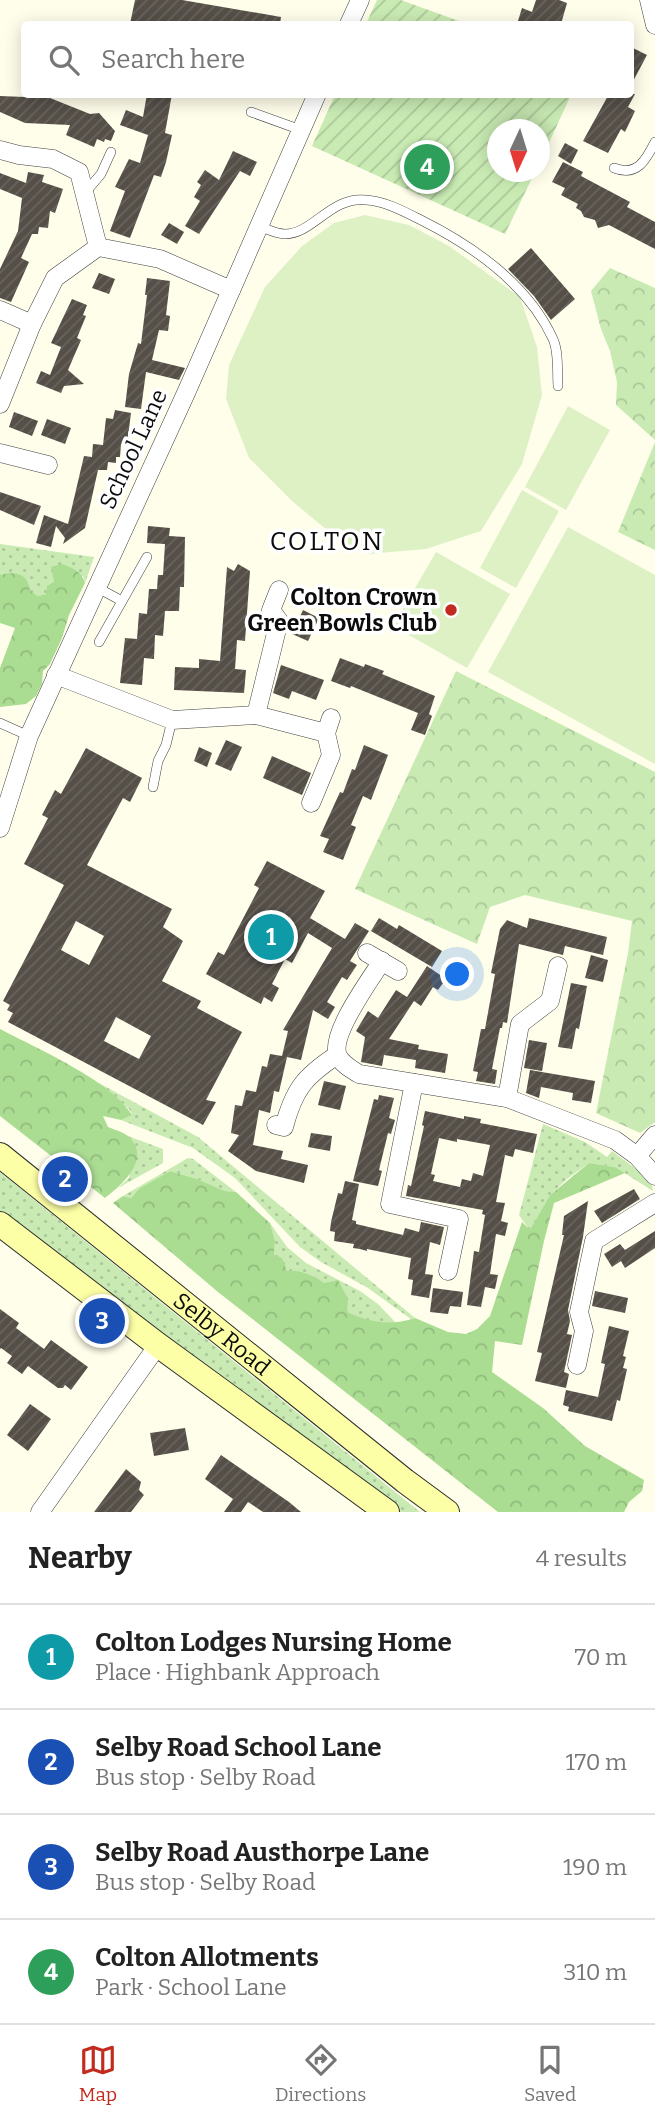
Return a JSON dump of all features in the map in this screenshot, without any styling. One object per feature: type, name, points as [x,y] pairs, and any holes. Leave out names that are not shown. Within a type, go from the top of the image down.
[{"type":"main road","name":"Selby Road","points":[[0,1155],[447,1512]]},
{"type":"main road","name":"Selby Road","points":[[0,1224],[158,1345],[387,1512]]},
{"type":"street","points":[[350,21],[360,0]]},
{"type":"street","points":[[649,0],[655,25]]},
{"type":"street","name":"School Lane","points":[[0,828],[29,736],[186,393],[315,98]]},
{"type":"street","points":[[0,150],[53,159],[79,173],[98,247]]},
{"type":"street","points":[[0,404],[32,324],[55,278],[98,247],[160,259],[231,290]]},
{"type":"street","points":[[0,310],[32,324]]},
{"type":"street","points":[[0,453],[48,465]]},
{"type":"street","points":[[256,715],[278,635],[279,621],[271,610],[279,590]]},
{"type":"street","points":[[56,675],[172,720],[256,715],[328,725],[331,755],[311,803]]},
{"type":"street","points":[[398,971],[374,957],[337,1043],[337,1055],[350,1069],[359,1074],[506,1098],[615,1140],[637,1156],[655,1176]]},
{"type":"street","points":[[506,1098],[520,1024],[551,1001],[557,966]]},
{"type":"street","points":[[276,1125],[284,1127],[299,1085],[337,1055]]},
{"type":"street","points":[[414,1083],[390,1204],[459,1219],[448,1271]]},
{"type":"street","points":[[637,1156],[655,1135]]},
{"type":"street","points":[[577,1365],[584,1331],[579,1312],[594,1241],[655,1203]]},
{"type":"street","points":[[40,1512],[158,1345]]},
{"type":"lane","points":[[251,111],[301,130]]},
{"type":"lane","points":[[614,169],[628,172],[640,166],[655,142]]},
{"type":"lane","points":[[84,194],[101,174],[111,152]]},
{"type":"lane","points":[[259,226],[281,234],[292,233],[313,222],[335,205],[365,199],[402,210],[455,236],[504,273],[541,316],[555,342],[558,386]]},
{"type":"lane","points":[[99,642],[147,557]]},
{"type":"lane","points":[[96,587],[122,601]]},
{"type":"lane","points":[[153,787],[158,761],[166,745],[172,720]]},
{"type":"lane","points":[[0,723],[29,736]]},
{"type":"green space","points":[[377,0],[401,0],[459,21],[367,21]]},
{"type":"green space","points":[[333,98],[570,98],[550,140],[550,119],[487,119],[487,182],[530,182],[505,234],[312,146]]},
{"type":"green space","points":[[365,215],[409,225],[449,246],[520,297],[537,347],[542,395],[522,464],[481,531],[426,549],[368,554],[345,545],[292,501],[249,458],[226,399],[229,365],[265,287],[302,246],[334,223]]},
{"type":"green space","points":[[610,268],[655,288],[655,440],[616,405],[617,382],[591,291]]},
{"type":"green space","points":[[568,406],[610,430],[566,510],[525,487]]},
{"type":"green space","points":[[655,442],[655,550],[618,532]]},
{"type":"green space","points":[[522,490],[559,511],[516,588],[480,568]]},
{"type":"green space","points":[[568,527],[655,575],[655,764],[488,672]]},
{"type":"green space","points":[[0,544],[94,557],[85,583],[83,576],[53,574],[54,582],[46,594],[38,596],[0,575]]},
{"type":"green space","name":"Colton Crown Green Bowls Club","points":[[436,552],[510,594],[467,668],[393,626]]},
{"type":"green space","points":[[62,564],[79,573],[85,583],[69,615],[62,638],[50,664],[43,671],[42,684],[36,696],[26,704],[0,707],[0,668],[15,628],[0,623],[0,575],[11,573],[24,577],[30,591],[38,596],[46,594],[47,586],[54,582],[51,567]]},
{"type":"green space","points":[[456,671],[655,772],[655,1122],[640,1133],[596,1113],[632,921],[525,895],[490,907],[477,944],[355,889]]},
{"type":"green space","points":[[0,1029],[91,1078],[122,1102],[132,1115],[121,1120],[103,1116],[108,1127],[129,1137],[137,1154],[132,1171],[105,1198],[0,1116]]},
{"type":"green space","points":[[97,1082],[198,1137],[415,1318],[411,1319],[368,1288],[300,1247],[235,1178],[193,1148],[121,1120],[132,1114],[129,1109]]},
{"type":"green space","points":[[543,1124],[585,1142],[607,1157],[612,1151],[651,1180],[653,1191],[615,1167],[589,1163],[550,1195],[530,1231],[519,1215]]},
{"type":"green space","points":[[128,1136],[163,1149],[163,1163],[118,1188],[129,1178],[134,1144]]},
{"type":"green space","points":[[188,1158],[236,1192],[225,1191],[170,1171],[140,1188],[131,1198],[123,1196]]},
{"type":"green space","points":[[589,1163],[615,1167],[625,1173],[554,1203],[522,1345],[495,1341],[492,1372],[543,1408],[585,1446],[644,1480],[642,1491],[629,1502],[624,1512],[498,1512],[218,1292],[113,1203],[123,1196],[131,1198],[140,1188],[170,1171],[225,1191],[236,1192],[270,1223],[275,1241],[274,1255],[282,1258],[287,1271],[306,1273],[324,1283],[338,1280],[348,1299],[347,1312],[381,1322],[415,1318],[448,1332],[466,1334],[477,1329],[490,1316],[522,1222],[530,1230],[550,1195]]},
{"type":"green space","points":[[0,1172],[420,1512],[399,1512],[41,1246],[0,1212]]},
{"type":"green space","points":[[270,1223],[287,1247],[306,1263],[360,1291],[378,1304],[397,1324],[354,1316],[340,1306],[317,1278],[300,1272],[287,1272],[274,1255],[275,1241]]},
{"type":"building","points":[[135,0],[182,0],[281,17],[280,21],[131,21]]},
{"type":"building","points":[[536,0],[559,0],[567,3],[562,21],[518,21],[522,8],[532,12]]},
{"type":"building","points":[[634,48],[647,55],[634,79]]},
{"type":"building","points":[[0,96],[50,98],[90,114],[99,113],[115,131],[111,141],[97,139],[94,147],[66,135],[70,125],[25,123],[0,112]]},
{"type":"building","points":[[146,98],[171,98],[165,133],[172,135],[166,162],[161,177],[154,175],[130,238],[110,231],[125,191],[115,187],[129,159],[140,163],[148,135],[120,125],[126,110],[143,117]]},
{"type":"building","points":[[607,98],[633,98],[628,107],[635,111],[625,132],[621,129],[608,153],[583,141]]},
{"type":"building","points":[[565,143],[578,150],[571,164],[558,156]]},
{"type":"building","points":[[233,151],[257,162],[250,176],[240,171],[199,234],[185,226],[200,201],[194,197],[201,185],[197,182],[205,170],[219,180]]},
{"type":"building","points":[[563,162],[583,172],[581,176],[630,202],[627,207],[655,222],[655,249],[609,225],[598,228],[595,220],[584,217],[576,208],[578,204],[561,195],[565,188],[552,182]]},
{"type":"building","points":[[28,172],[44,175],[42,182],[63,189],[55,213],[50,211],[48,228],[39,227],[38,234],[32,234],[21,258],[29,262],[11,302],[0,298],[0,269],[18,231],[22,198],[0,189],[0,173],[26,183]]},
{"type":"building","points":[[169,223],[184,232],[177,244],[161,235]]},
{"type":"building","points":[[531,248],[575,299],[551,320],[534,296],[508,269]]},
{"type":"building","points":[[99,273],[115,279],[109,294],[92,288]]},
{"type":"building","points":[[147,278],[170,281],[166,315],[170,316],[168,331],[159,330],[152,360],[185,368],[179,380],[146,372],[141,409],[125,407],[129,374],[138,343],[141,344]]},
{"type":"building","points":[[72,299],[87,305],[83,315],[86,316],[77,338],[81,340],[68,370],[84,384],[64,386],[61,393],[36,383],[41,371],[50,375],[61,347],[51,343]]},
{"type":"building","points":[[115,410],[131,413],[127,444],[121,444],[120,457],[116,457],[116,463],[108,462],[107,470],[98,470],[85,528],[63,544],[65,538],[56,526],[51,547],[36,543],[44,515],[68,524],[84,456],[92,457],[93,444],[103,445],[106,418],[113,419]]},
{"type":"building","points":[[14,412],[38,421],[32,436],[9,427]]},
{"type":"building","points":[[47,419],[71,428],[65,444],[41,435]]},
{"type":"building","points":[[0,492],[41,506],[34,525],[0,510]]},
{"type":"building","points":[[148,526],[170,528],[169,536],[185,537],[184,587],[180,587],[179,611],[165,611],[163,636],[155,635],[154,659],[144,658],[142,685],[120,683],[125,638],[137,639],[139,613],[147,614],[149,589],[157,589],[158,575],[163,575],[165,544],[147,543]]},
{"type":"building","points":[[238,564],[250,571],[245,641],[237,640],[235,669],[246,670],[244,693],[174,690],[175,667],[199,668],[199,659],[220,661],[227,567],[234,571]]},
{"type":"building","points":[[303,610],[319,618],[308,641],[292,634]]},
{"type":"building","points":[[340,658],[384,671],[382,674],[435,696],[425,735],[411,730],[418,713],[351,686],[350,688],[331,681]]},
{"type":"building","points":[[281,665],[324,680],[316,700],[292,691],[289,699],[273,693]]},
{"type":"building","points":[[226,740],[242,747],[231,771],[215,764]]},
{"type":"building","points":[[364,745],[388,755],[371,800],[363,796],[351,825],[356,827],[343,860],[323,852],[329,839],[320,836],[340,792],[343,793],[352,769],[355,770]]},
{"type":"building","points":[[199,747],[212,753],[207,767],[194,761]]},
{"type":"building","points":[[86,748],[142,778],[130,802],[123,798],[87,865],[172,909],[163,927],[183,941],[162,981],[201,1001],[197,1008],[242,1032],[206,1100],[216,1102],[203,1125],[8,1022],[13,1013],[7,1010],[10,1005],[3,1001],[64,885],[24,864],[48,818],[42,815],[55,790],[61,794]],"holes":[[[76,921],[104,936],[89,965],[61,950]],[[116,1017],[151,1036],[139,1059],[104,1041]]]},
{"type":"building","points":[[272,756],[311,773],[302,795],[263,778]]},
{"type":"building","points":[[267,861],[325,891],[310,918],[345,939],[355,923],[369,931],[350,961],[357,965],[347,980],[342,977],[327,1002],[335,1007],[328,1019],[313,1010],[301,1060],[287,1057],[279,1092],[274,1091],[270,1113],[259,1110],[253,1145],[283,1151],[281,1159],[308,1165],[304,1183],[256,1171],[228,1151],[239,1135],[231,1133],[235,1105],[242,1106],[246,1090],[256,1092],[262,1066],[267,1067],[270,1054],[282,1056],[288,1031],[283,1030],[332,948],[308,933],[292,963],[285,959],[272,984],[279,988],[272,1002],[264,997],[261,1004],[206,974],[218,952],[224,955],[259,888],[254,885]]},
{"type":"building","points":[[379,918],[397,929],[399,925],[442,951],[432,967],[371,931]]},
{"type":"building","points":[[529,918],[607,937],[603,955],[565,946],[563,955],[519,944],[507,1023],[503,1022],[500,1028],[492,1069],[497,1070],[495,1084],[476,1081],[478,1072],[473,1071],[481,1029],[485,1029],[495,974],[491,973],[500,929],[507,920],[527,928]]},
{"type":"building","points":[[591,955],[608,960],[603,982],[585,978]]},
{"type":"building","points":[[427,966],[446,979],[438,990],[433,987],[421,1006],[414,1001],[389,1039],[419,1045],[418,1049],[448,1054],[445,1073],[415,1068],[416,1060],[384,1055],[382,1066],[361,1062],[365,1037],[356,1031],[368,1011],[378,1018],[396,990],[407,997]]},
{"type":"building","points":[[571,983],[587,986],[579,1029],[576,1028],[572,1049],[558,1047]]},
{"type":"building","points":[[529,1040],[547,1043],[542,1071],[524,1068]]},
{"type":"building","points":[[530,1070],[595,1081],[591,1103],[572,1100],[573,1093],[541,1087],[539,1098],[526,1093]]},
{"type":"building","points":[[324,1081],[346,1086],[340,1110],[318,1105]]},
{"type":"building","points":[[379,1095],[394,1098],[389,1118],[395,1120],[391,1134],[388,1133],[378,1186],[353,1181],[374,1099],[378,1100]]},
{"type":"building","points":[[425,1111],[464,1119],[464,1116],[481,1119],[480,1123],[537,1134],[533,1153],[515,1149],[513,1157],[505,1155],[496,1202],[505,1203],[501,1221],[508,1223],[505,1236],[496,1234],[490,1274],[498,1275],[495,1289],[485,1287],[481,1307],[467,1305],[474,1251],[479,1252],[485,1215],[482,1214],[483,1210],[406,1196],[408,1185],[411,1186],[424,1126]],"holes":[[[439,1138],[457,1142],[457,1139],[490,1145],[483,1176],[473,1173],[471,1181],[462,1179],[460,1187],[433,1181],[435,1175],[431,1174]]]},
{"type":"building","points":[[311,1133],[332,1136],[330,1151],[308,1147]]},
{"type":"building","points":[[345,1181],[359,1184],[352,1220],[356,1221],[356,1224],[403,1235],[405,1228],[419,1232],[421,1222],[444,1227],[440,1245],[430,1242],[425,1274],[433,1275],[429,1298],[411,1295],[413,1280],[408,1279],[411,1258],[353,1248],[354,1244],[334,1241],[335,1232],[330,1231],[331,1222],[338,1193],[342,1194]]},
{"type":"building","points":[[634,1189],[640,1199],[602,1223],[594,1211]]},
{"type":"building","points":[[588,1201],[568,1310],[570,1321],[567,1334],[572,1335],[564,1372],[569,1374],[566,1388],[535,1381],[542,1353],[537,1352],[564,1235],[564,1216]]},
{"type":"building","points":[[655,1231],[655,1248],[625,1268],[621,1261],[612,1267],[604,1254],[620,1244],[625,1250]]},
{"type":"building","points":[[433,1288],[463,1292],[461,1307],[450,1306],[448,1314],[430,1312]]},
{"type":"building","points":[[595,1291],[628,1298],[625,1313],[592,1306]]},
{"type":"building","points":[[0,1309],[19,1323],[16,1328],[44,1349],[51,1340],[88,1367],[71,1390],[65,1385],[58,1388],[28,1366],[22,1374],[7,1363],[12,1356],[0,1349]]},
{"type":"building","points":[[609,1326],[629,1331],[623,1356],[626,1357],[623,1368],[627,1369],[620,1401],[617,1400],[612,1421],[568,1411],[569,1407],[563,1405],[566,1390],[598,1397],[605,1364],[601,1363]]},
{"type":"building","points":[[30,1404],[51,1419],[28,1451],[7,1435]]},
{"type":"building","points":[[185,1428],[189,1450],[154,1456],[150,1433]]},
{"type":"building","points":[[221,1455],[301,1512],[263,1512],[248,1502],[241,1512],[224,1512],[233,1499],[205,1479]]},
{"type":"building","points":[[126,1469],[141,1482],[139,1490],[144,1495],[131,1512],[94,1512]]},
{"type":"place","name":"Colton Allotments","points":[[427,167]]},
{"type":"place","name":"Colton Crown Green Bowls Club","points":[[451,610]]},
{"type":"place","name":"Colton Lodges Nursing Home","points":[[271,937]]},
{"type":"place","name":"Selby Road School Lane","points":[[65,1179]]},
{"type":"place","name":"Selby Road Austhorpe Lane","points":[[102,1321]]},
{"type":"district","name":"COLTON","points":[[327,541]]}]
